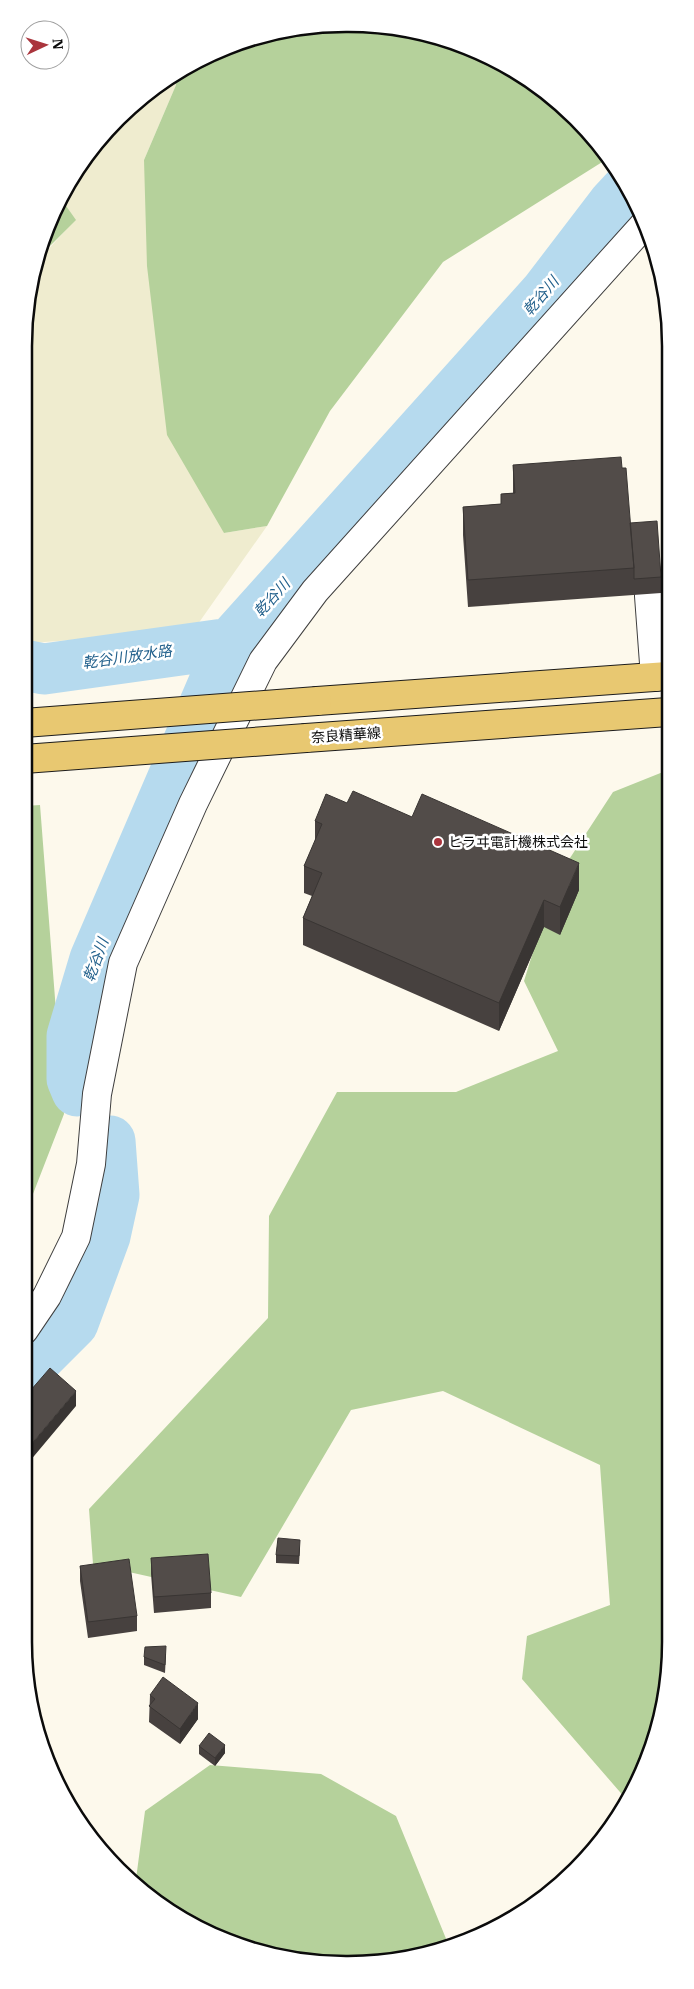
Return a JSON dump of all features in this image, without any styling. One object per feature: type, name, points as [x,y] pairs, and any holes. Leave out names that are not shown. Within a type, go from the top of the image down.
[{"type":"main road","points":[[32,722],[661,677]]},
{"type":"main road","name":"奈良精華線","points":[[32,758],[662,712]]},
{"type":"street","points":[[32,1318],[47,1296],[76,1237],[91,1164],[97,1094],[123,963],[193,804],[263,661],[316,591],[639,231]]},
{"type":"street","points":[[649,596],[661,677]]},
{"type":"shaded area","points":[[176,84],[144,160],[224,533],[267,526],[193,631],[32,643],[32,347],[35,306],[48,250],[75,220],[66,206],[97,156],[140,111]]},
{"type":"green space","points":[[347,32],[388,35],[448,49],[467,56],[504,75],[538,97],[554,111],[583,140],[601,162],[443,262],[330,411],[267,526],[224,533],[167,435],[147,266],[144,160],[176,85],[190,75],[227,56],[266,43],[326,33]]},
{"type":"green space","points":[[66,206],[76,220],[49,247]]},
{"type":"green space","points":[[662,772],[662,1642],[659,1683],[651,1723],[638,1762],[622,1794],[522,1679],[527,1636],[610,1605],[600,1465],[443,1391],[351,1410],[241,1597],[93,1564],[89,1509],[268,1318],[269,1216],[337,1092],[456,1092],[558,1051],[524,981],[555,881],[613,792]]},
{"type":"green space","points":[[40,805],[64,1114],[32,1197],[32,806]]},
{"type":"green space","points":[[210,1765],[321,1774],[396,1816],[447,1940],[388,1954],[326,1956],[266,1946],[227,1933],[172,1903],[137,1875],[145,1811]]},
{"type":"building","points":[[621,457],[622,468],[626,468],[634,568],[468,580],[463,507],[501,504],[501,494],[515,493],[513,465]]},
{"type":"building","points":[[657,521],[661,577],[634,579],[630,523]]},
{"type":"building","points":[[353,791],[412,817],[422,794],[579,863],[560,907],[544,900],[499,1003],[303,918],[322,873],[304,866],[322,824],[315,821],[326,794],[347,803]]},
{"type":"building","points":[[50,1368],[76,1391],[32,1443],[32,1389]]},
{"type":"building","points":[[278,1538],[300,1540],[299,1556],[276,1555]]},
{"type":"building","points":[[208,1554],[211,1593],[154,1597],[151,1558]]},
{"type":"building","points":[[129,1559],[137,1616],[88,1622],[80,1566]]},
{"type":"building","points":[[166,1646],[165,1665],[144,1657],[145,1647]]},
{"type":"building","points":[[163,1677],[198,1703],[180,1729],[149,1706],[155,1699],[150,1695]]},
{"type":"building","points":[[209,1733],[225,1745],[215,1758],[199,1746]]},
{"type":"waterway","name":"乾谷川","points":[[77,1091],[72,1079],[72,1036],[95,959],[231,643],[546,292],[622,195]]},
{"type":"waterway","name":"乾谷川放水路","points":[[32,667],[44,669],[231,643]]},
{"type":"waterway","name":"乾谷川","points":[[32,1364],[73,1323],[105,1236],[114,1195],[110,1141]]},
{"type":"tunnel","points":[[649,592],[647,567],[662,566]]},
{"type":"place","name":"ヒラヰ電計機株式会社","points":[[438,842]]}]
